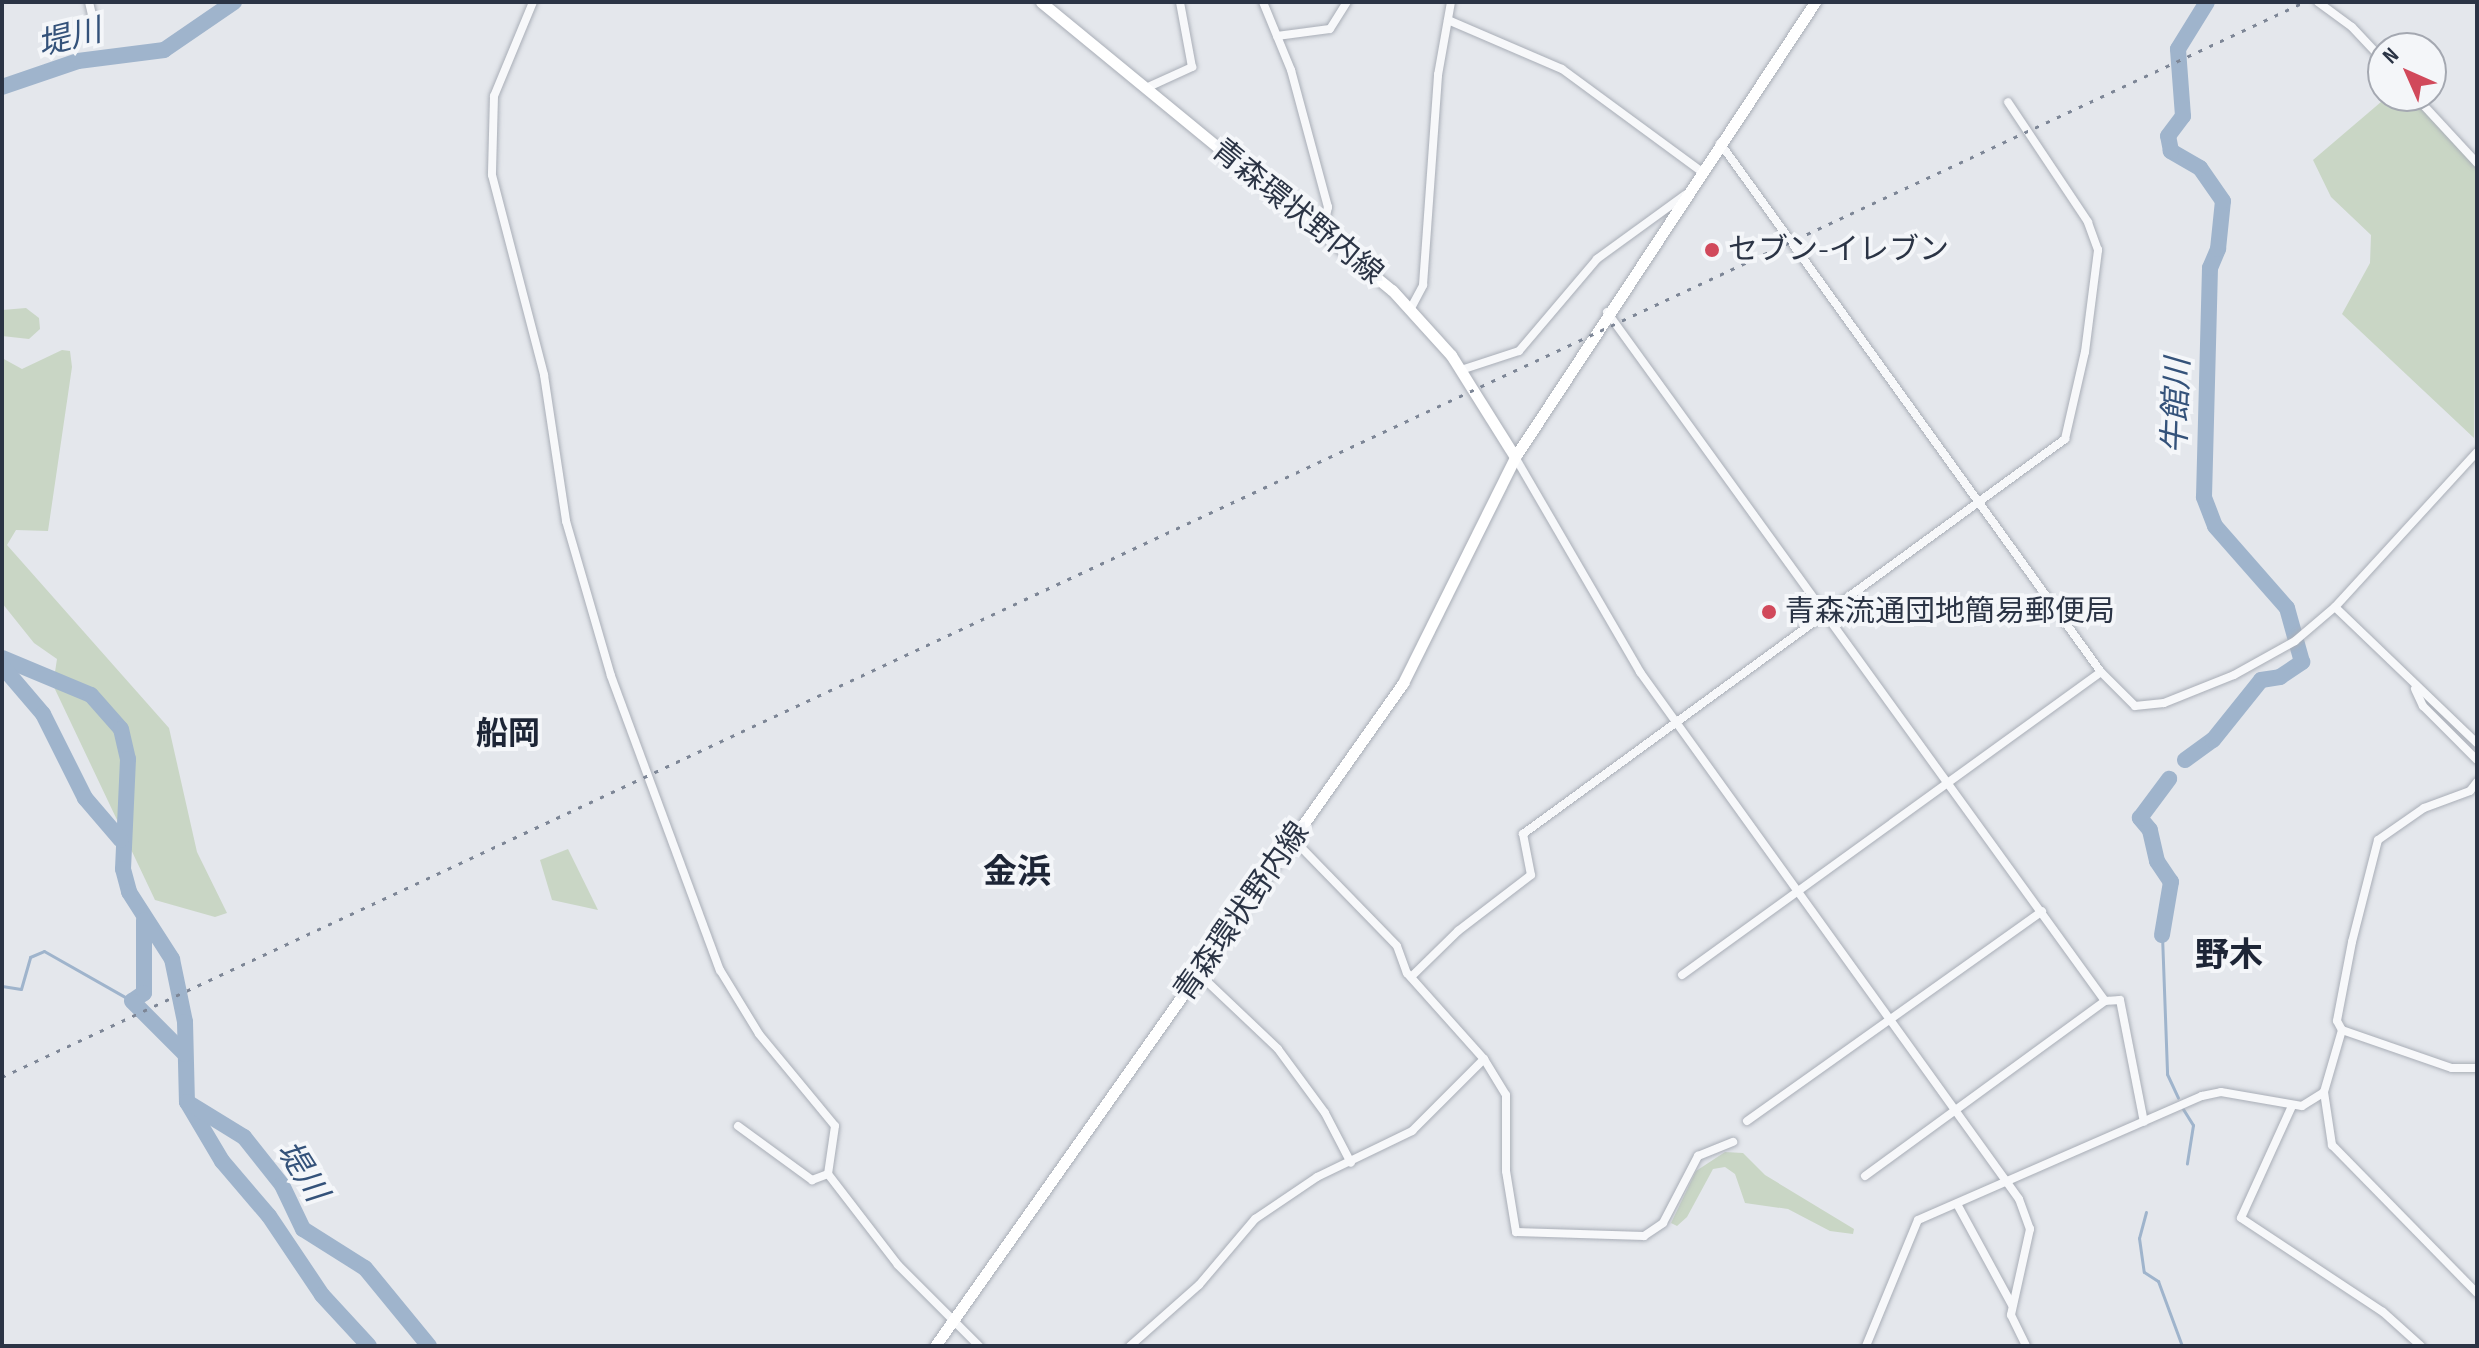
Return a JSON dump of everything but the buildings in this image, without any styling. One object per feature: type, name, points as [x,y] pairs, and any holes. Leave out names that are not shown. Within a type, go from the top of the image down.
[{"type":"main road","name":"青森環状野内線","points":[[1041,2],[1411,308],[1461,370],[1515,457]]},
{"type":"main road","name":"青森環状野内線","points":[[935,1346],[1403,683],[1515,457],[1607,312],[1815,2]]},
{"type":"street","points":[[89,2],[94,24]]},
{"type":"street","points":[[533,2],[494,96],[491,160],[496,202],[544,375],[566,521],[617,695],[718,966],[759,1034],[835,1126],[828,1174],[898,1265],[979,1346]]},
{"type":"street","points":[[1146,88],[1192,67],[1180,2]]},
{"type":"street","points":[[1263,2],[1277,36],[1328,207],[1322,232]]},
{"type":"street","points":[[1277,36],[1330,29],[1347,2]]},
{"type":"street","points":[[1411,308],[1423,285],[1438,75],[1451,2]]},
{"type":"street","points":[[2318,2],[2352,27],[2367,43]]},
{"type":"street","points":[[1448,20],[1562,69],[1701,171]]},
{"type":"street","points":[[1411,977],[1458,931],[1531,875],[1523,834],[2054,450],[2072,421],[2098,265],[2096,237],[2008,102]]},
{"type":"street","points":[[2430,112],[2477,163]]},
{"type":"street","points":[[1720,143],[2101,672],[2123,699],[2142,708],[2234,675],[2284,648],[2314,627],[2477,452]]},
{"type":"street","points":[[1461,370],[1519,351],[1597,259],[1685,195]]},
{"type":"street","points":[[1607,312],[2105,1001]]},
{"type":"street","points":[[1515,457],[1617,636],[2009,1181],[2030,1229],[2012,1305]]},
{"type":"street","points":[[2335,607],[2477,743]]},
{"type":"street","points":[[1682,975],[2101,672]]},
{"type":"street","points":[[2413,683],[2423,706],[2477,760]]},
{"type":"street","points":[[2477,782],[2470,791],[2424,808],[2378,840],[2352,942],[2337,1021],[2342,1030],[2452,1068],[2477,1068]]},
{"type":"street","points":[[1293,839],[1397,946],[1411,977],[1484,1059],[1506,1095],[1506,1171],[1516,1232],[1644,1236],[1663,1223],[1698,1156],[1733,1142]]},
{"type":"street","points":[[1747,1121],[2042,911]]},
{"type":"street","points":[[1198,973],[1278,1049],[1325,1113],[1351,1163]]},
{"type":"street","points":[[1865,1176],[2105,1001],[2120,1000],[2144,1122]]},
{"type":"street","points":[[2342,1030],[2324,1092],[2332,1145],[2477,1293]]},
{"type":"street","points":[[1130,1346],[1199,1285],[1255,1219],[1317,1177],[1412,1131],[1484,1059]]},
{"type":"street","points":[[1866,1346],[1918,1220],[2221,1092],[2292,1106],[2314,1103],[2324,1092]]},
{"type":"street","points":[[2292,1106],[2241,1218],[2383,1312],[2421,1346]]},
{"type":"street","points":[[738,1126],[812,1180],[828,1174]]},
{"type":"street","points":[[1957,1204],[2012,1305],[2015,1327],[2026,1346]]},
{"type":"green space","points":[[2369,112],[2425,112],[2477,168],[2474,438],[2342,314],[2370,263],[2371,235],[2331,197],[2313,160]]},
{"type":"green space","points":[[26,308],[39,318],[40,329],[29,339],[2,336],[2,310]]},
{"type":"green space","points":[[62,350],[70,351],[72,367],[48,531],[16,530],[7,545],[169,728],[197,852],[227,913],[215,917],[155,900],[53,685],[57,659],[34,643],[2,603],[2,358],[22,369]]},
{"type":"green space","points":[[568,849],[598,910],[552,900],[540,860]]},
{"type":"green space","points":[[1725,1152],[1743,1153],[1765,1175],[1854,1229],[1853,1234],[1830,1231],[1788,1209],[1745,1203],[1735,1174],[1725,1167],[1713,1169],[1687,1217],[1677,1226],[1671,1223],[1696,1171]]},
{"type":"waterway","name":"堤川","points":[[2,87],[78,61],[164,50],[234,2]]},
{"type":"waterway","name":"牛館川","points":[[2185,760],[2213,740],[2261,680],[2280,677],[2302,662],[2287,608],[2215,526],[2204,497],[2210,268],[2218,249],[2223,201],[2200,168],[2171,151],[2168,136],[2183,116],[2178,49],[2207,2]]},
{"type":"waterway","name":"堤川","points":[[2,658],[91,695],[121,729],[128,759],[123,869],[129,892],[172,959],[185,1022],[187,1102],[222,1161],[269,1216],[322,1295],[369,1346]]},
{"type":"waterway","name":"堤川","points":[[2,666],[43,714],[85,798],[121,840]]},
{"type":"waterway","name":"牛館川","points":[[2162,935],[2171,882],[2157,861],[2150,830],[2140,818],[2169,779]]},
{"type":"waterway","points":[[144,920],[144,993],[132,1001],[185,1054]]},
{"type":"waterway","points":[[2162,935],[2167,1074],[2178,1098]]},
{"type":"waterway","points":[[2,986],[21,989],[30,957],[44,951],[132,1001]]},
{"type":"waterway","name":"堤川","points":[[187,1102],[244,1137],[282,1185],[303,1229],[365,1268],[429,1346]]},
{"type":"waterway","points":[[2183,1109],[2193,1125],[2187,1164]]},
{"type":"waterway","points":[[2146,1212],[2139,1238],[2144,1272],[2158,1281],[2182,1346]]},
{"type":"railway","points":[[2,1077],[2304,2]]},
{"type":"place","name":"セブン-イレブン","points":[[1712,250]]},
{"type":"place","name":"青森流通団地簡易郵便局","points":[[1769,612]]},
{"type":"district","name":"船岡","points":[[508,735]]},
{"type":"district","name":"金浜","points":[[1017,873]]},
{"type":"district","name":"野木","points":[[2229,956]]}]
